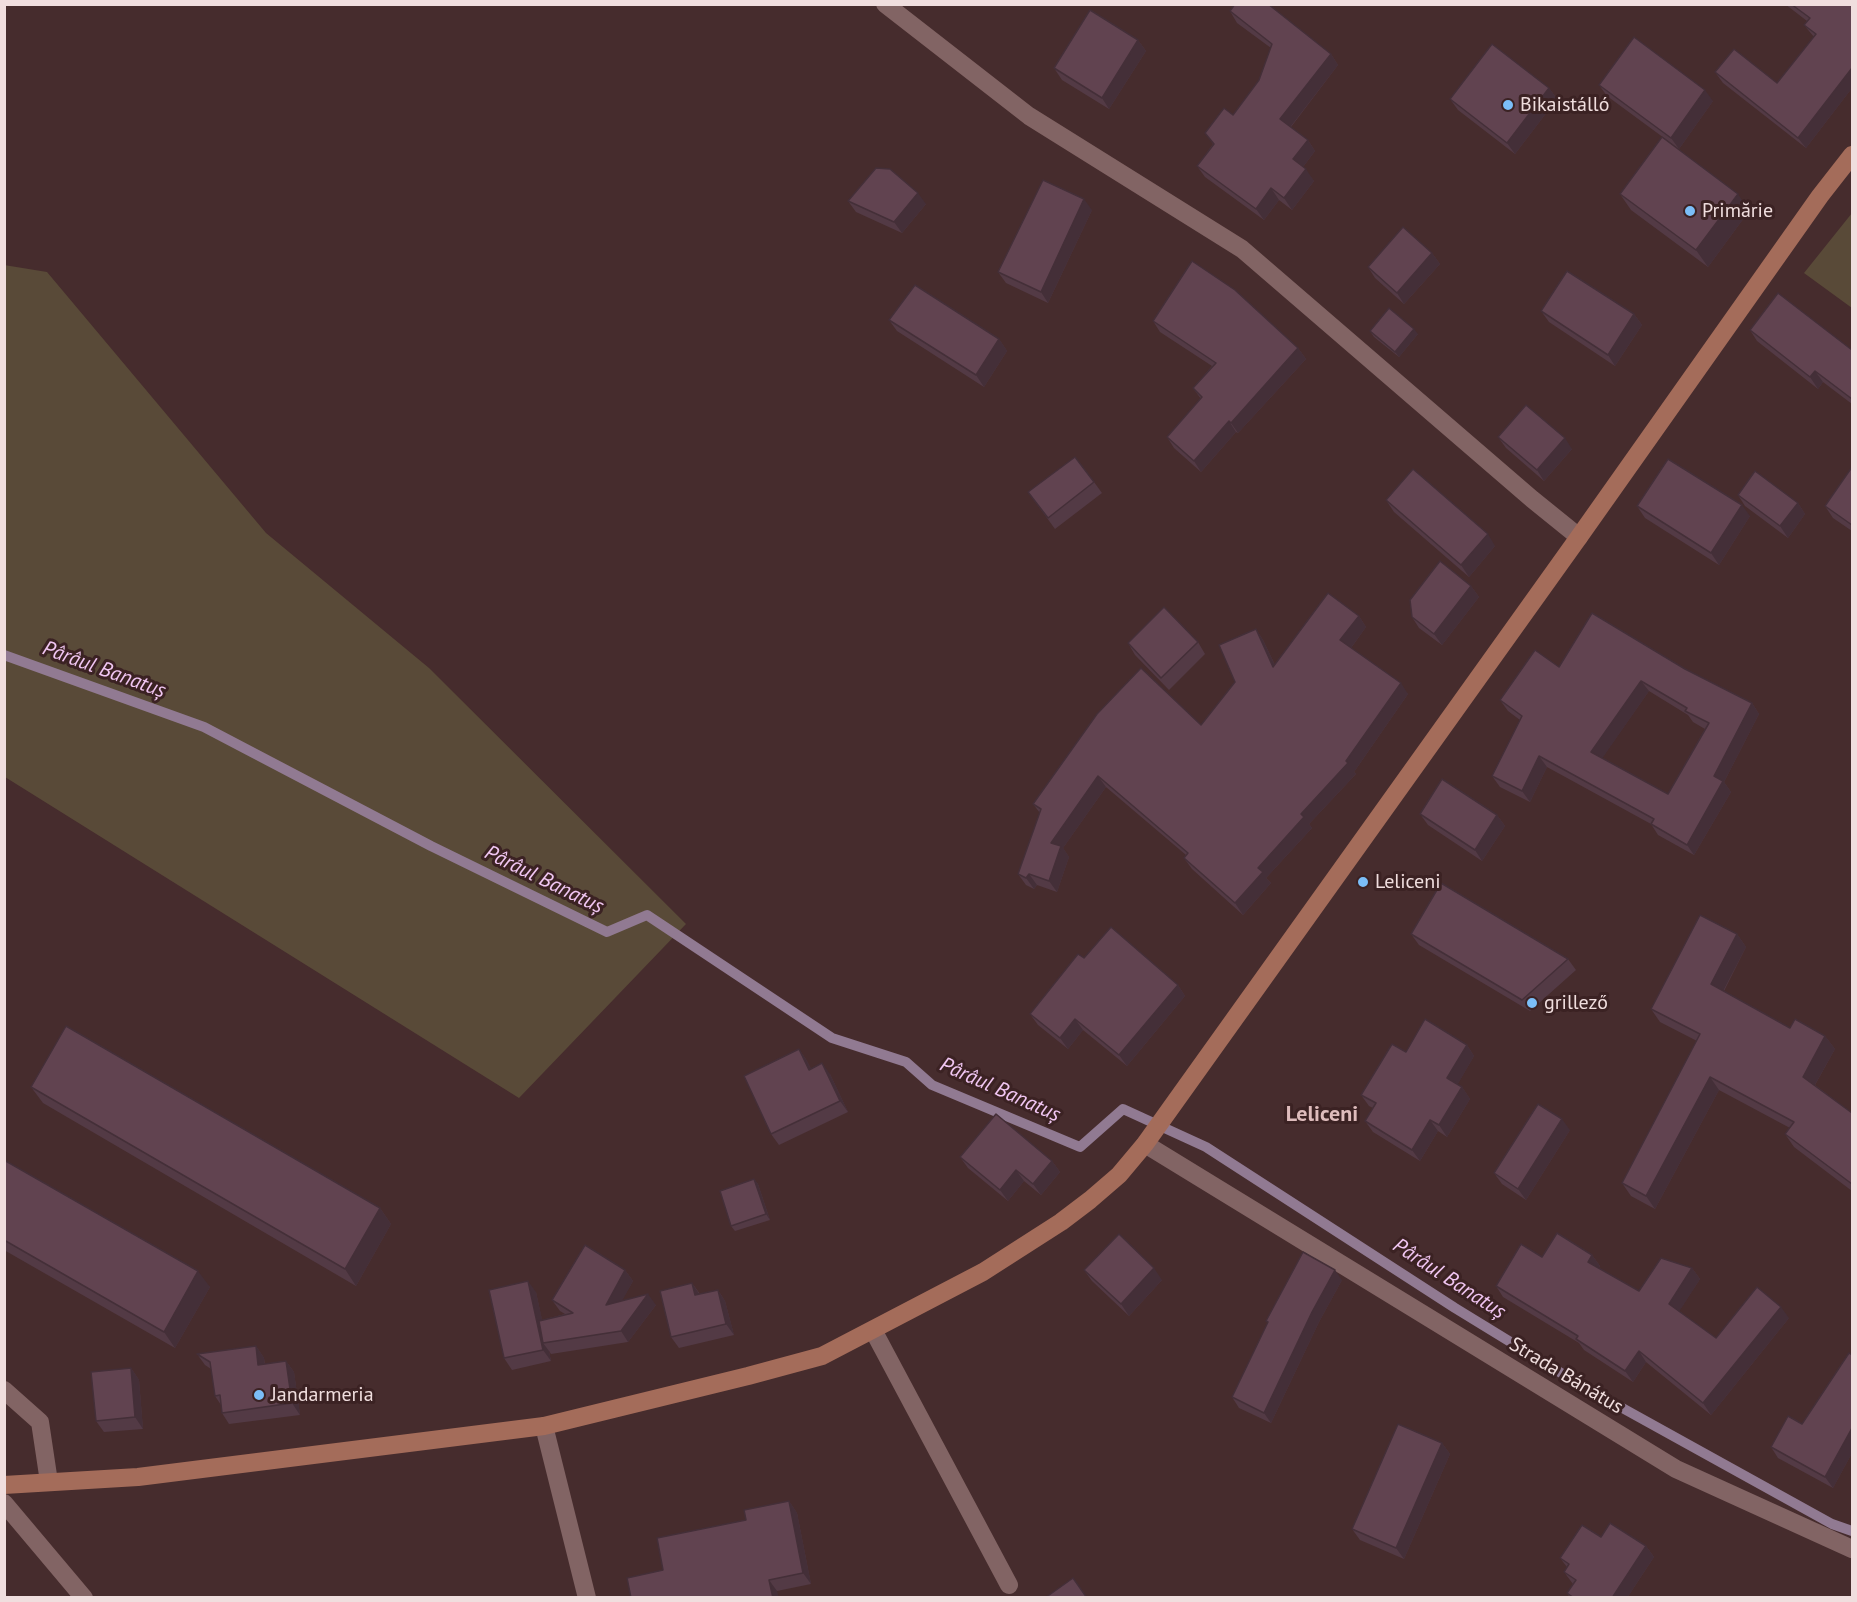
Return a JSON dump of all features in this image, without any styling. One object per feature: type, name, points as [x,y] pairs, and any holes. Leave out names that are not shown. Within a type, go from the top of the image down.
[{"type":"main road","points":[[4,1485],[138,1477],[544,1426],[822,1356],[983,1272],[1028,1245],[1090,1200],[1119,1175],[1148,1138],[1579,537],[1820,196],[1852,155]]},
{"type":"street","points":[[885,4],[1029,116],[1242,249],[1579,537]]},
{"type":"street","name":"Strada Bánátus","points":[[1148,1138],[1676,1469],[1852,1549]]},
{"type":"street","points":[[873,1330],[1009,1585]]},
{"type":"street","points":[[4,1390],[40,1422],[49,1482]]},
{"type":"street","points":[[544,1426],[587,1598]]},
{"type":"street","points":[[4,1503],[84,1598]]},
{"type":"shaded area","points":[[1852,213],[1852,308],[1804,273]]},
{"type":"shaded area","points":[[4,265],[47,272],[266,533],[429,668],[686,924],[519,1098],[5,777]]},
{"type":"building","points":[[1235,4],[1268,4],[1331,54],[1280,119],[1308,140],[1293,159],[1306,169],[1284,198],[1271,188],[1256,209],[1197,166],[1214,144],[1205,133],[1224,108],[1233,115],[1259,80],[1272,44],[1230,11]]},
{"type":"building","points":[[1791,4],[1852,4],[1852,68],[1798,138],[1715,72],[1734,49],[1777,83],[1816,34],[1804,25],[1810,18]]},
{"type":"building","points":[[1090,10],[1138,40],[1102,98],[1054,68]]},
{"type":"building","points":[[1634,37],[1705,90],[1671,138],[1599,85]]},
{"type":"building","name":"Bikaistálló","points":[[1492,44],[1549,88],[1507,143],[1450,99]]},
{"type":"building","name":"Primărie","points":[[1662,137],[1738,194],[1696,250],[1620,194]]},
{"type":"building","points":[[876,168],[890,169],[918,193],[894,222],[848,201]]},
{"type":"building","points":[[1043,180],[1084,199],[1041,292],[998,272]]},
{"type":"building","points":[[1403,227],[1432,253],[1397,293],[1368,267]]},
{"type":"building","points":[[1192,261],[1235,290],[1298,348],[1194,461],[1167,437],[1202,397],[1193,388],[1216,363],[1153,321]]},
{"type":"building","points":[[1567,271],[1634,314],[1608,355],[1541,311]]},
{"type":"building","points":[[915,285],[999,339],[976,375],[889,320]]},
{"type":"building","points":[[1778,293],[1852,350],[1852,399],[1815,371],[1810,377],[1750,330]]},
{"type":"building","points":[[1389,308],[1414,329],[1395,352],[1370,331]]},
{"type":"building","points":[[1526,405],[1565,438],[1537,470],[1498,437]]},
{"type":"building","points":[[1075,457],[1094,482],[1048,518],[1028,492]]},
{"type":"building","points":[[1668,459],[1742,505],[1711,553],[1637,506]]},
{"type":"building","points":[[1852,467],[1852,525],[1825,506]]},
{"type":"building","points":[[1413,469],[1488,534],[1461,565],[1386,500]]},
{"type":"building","points":[[1755,471],[1798,503],[1780,526],[1738,495]]},
{"type":"building","points":[[1440,561],[1471,586],[1434,634],[1412,617],[1410,600]]},
{"type":"building","points":[[1328,593],[1359,616],[1340,640],[1401,683],[1346,761],[1348,763],[1301,814],[1304,817],[1258,868],[1263,872],[1235,903],[1184,858],[1188,853],[1098,776],[1051,843],[1061,846],[1049,881],[1029,874],[1026,878],[1018,874],[1041,809],[1033,804],[1097,714],[1141,668],[1201,725],[1235,682],[1219,645],[1256,629],[1273,667]]},
{"type":"building","points":[[1164,607],[1198,642],[1161,678],[1128,643]]},
{"type":"building","points":[[1592,613],[1685,669],[1752,703],[1714,776],[1723,781],[1687,845],[1651,824],[1654,819],[1539,756],[1522,791],[1492,776],[1522,716],[1500,700],[1535,650],[1559,667]],"holes":[[[1641,681],[1687,708],[1685,711],[1709,723],[1668,794],[1591,752]]]},
{"type":"building","points":[[1442,779],[1497,815],[1475,850],[1420,814]]},
{"type":"building","points":[[1441,883],[1568,959],[1522,1000],[1411,934]]},
{"type":"building","points":[[1700,915],[1737,934],[1711,984],[1790,1028],[1795,1019],[1825,1036],[1803,1077],[1852,1113],[1852,1184],[1785,1134],[1794,1122],[1710,1077],[1646,1196],[1622,1183],[1700,1034],[1651,1009]]},
{"type":"building","points":[[1111,927],[1178,985],[1119,1055],[1075,1019],[1060,1038],[1030,1014],[1078,954],[1084,958]]},
{"type":"building","points":[[1425,1019],[1467,1045],[1447,1078],[1462,1087],[1439,1125],[1430,1120],[1412,1150],[1365,1121],[1376,1103],[1361,1095],[1392,1044],[1406,1052]]},
{"type":"building","points":[[66,1026],[380,1208],[345,1269],[31,1087]]},
{"type":"building","points":[[799,1049],[809,1070],[822,1063],[840,1101],[771,1134],[744,1076]]},
{"type":"building","points":[[1538,1104],[1562,1119],[1518,1189],[1494,1173]]},
{"type":"building","points":[[996,1114],[1052,1161],[1033,1184],[1016,1170],[1000,1190],[960,1157]]},
{"type":"building","points":[[4,1160],[198,1271],[164,1332],[4,1240]]},
{"type":"building","points":[[754,1179],[766,1214],[731,1226],[720,1191]]},
{"type":"building","points":[[1557,1233],[1592,1255],[1588,1262],[1639,1291],[1661,1258],[1692,1268],[1669,1304],[1716,1338],[1757,1287],[1781,1307],[1703,1403],[1639,1351],[1625,1371],[1576,1339],[1578,1336],[1496,1286],[1521,1244],[1542,1257]]},
{"type":"building","points":[[1119,1234],[1154,1268],[1121,1304],[1084,1270]]},
{"type":"building","points":[[585,1245],[625,1270],[606,1305],[648,1294],[621,1331],[543,1343],[539,1321],[573,1313],[552,1300]]},
{"type":"building","points":[[1303,1252],[1335,1270],[1312,1312],[1264,1413],[1232,1397],[1268,1322],[1266,1321]]},
{"type":"building","points":[[528,1281],[543,1350],[504,1358],[489,1290]]},
{"type":"building","points":[[692,1283],[695,1295],[718,1290],[726,1324],[671,1337],[660,1291]]},
{"type":"building","name":"Jandarmeria","points":[[256,1346],[258,1365],[286,1361],[292,1403],[222,1413],[220,1395],[215,1396],[210,1362],[197,1354]]},
{"type":"building","points":[[1849,1353],[1852,1355],[1852,1428],[1825,1477],[1771,1447],[1788,1416],[1802,1424]]},
{"type":"building","points":[[131,1368],[135,1417],[96,1421],[91,1372]]},
{"type":"building","points":[[1398,1424],[1442,1443],[1396,1548],[1352,1529]]},
{"type":"building","points":[[789,1501],[803,1573],[769,1580],[773,1598],[631,1598],[627,1578],[663,1570],[657,1538],[746,1520],[744,1510]]},
{"type":"building","points":[[1610,1523],[1646,1546],[1612,1598],[1574,1598],[1567,1593],[1576,1580],[1564,1572],[1569,1564],[1560,1558],[1582,1525],[1601,1537]]},
{"type":"building","points":[[1073,1578],[1087,1598],[1045,1598]]},
{"type":"waterway","name":"Pârâul Banatuș","points":[[4,655],[204,727],[431,846],[607,932],[647,915],[832,1038],[906,1062],[932,1085],[1080,1147],[1123,1109],[1206,1147],[1455,1308],[1579,1384],[1832,1524],[1852,1531]]},
{"type":"place","name":"Bikaistálló","points":[[1508,105]]},
{"type":"place","name":"Primărie","points":[[1690,211]]},
{"type":"place","name":"Leliceni","points":[[1363,882]]},
{"type":"place","name":"grillező","points":[[1532,1003]]},
{"type":"place","name":"Jandarmeria","points":[[259,1395]]},
{"type":"district","name":"Leliceni","points":[[1322,1115]]}]
